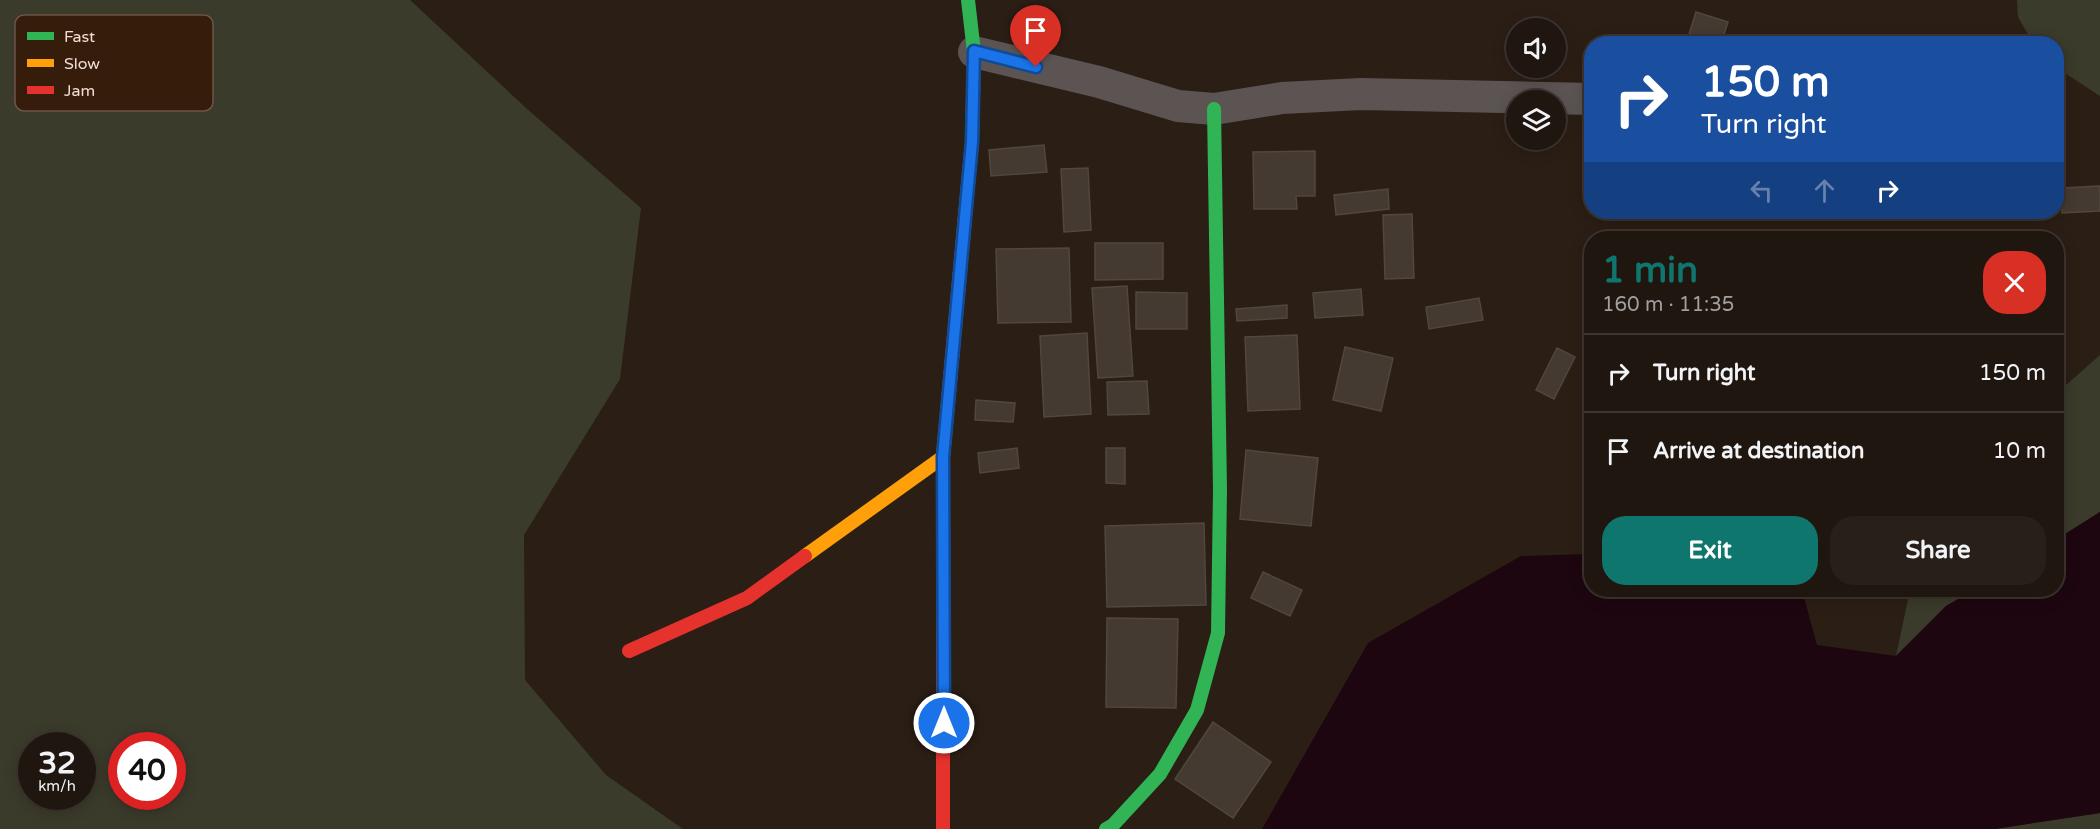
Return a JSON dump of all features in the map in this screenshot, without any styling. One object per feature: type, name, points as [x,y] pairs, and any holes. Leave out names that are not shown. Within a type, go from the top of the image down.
[{"type":"street","points":[[943,829],[943,457],[972,142],[974,51],[968,0]]},
{"type":"street","points":[[974,51],[1099,82],[1178,106],[1214,109],[1282,98],[1361,94],[1584,99]]},
{"type":"street","points":[[1106,829],[1113,825],[1160,774],[1171,756],[1197,710],[1218,633],[1221,489],[1214,109]]},
{"type":"street","points":[[628,651],[747,598],[943,457]]},
{"type":"green space","points":[[0,0],[410,0],[526,108],[641,208],[620,379],[524,535],[525,680],[606,775],[683,829],[0,829]]},
{"type":"green space","points":[[2017,0],[2100,0],[2100,96],[2064,73],[2064,36],[2029,36],[2018,17]]},
{"type":"green space","points":[[2100,355],[2100,512],[2064,535],[2064,387]]},
{"type":"green space","points":[[1909,597],[1962,597],[1946,606],[1896,656]]},
{"type":"green space","points":[[2100,813],[2100,829],[1995,829]]},
{"type":"shaded area","points":[[2100,512],[2100,813],[1995,829],[1262,829],[1368,643],[1521,556],[1584,554],[1584,597],[1804,597],[1817,645],[1896,656],[1946,606],[1962,597],[2064,597],[2064,535]]},
{"type":"building","points":[[1696,12],[1728,22],[1724,36],[1688,36]]},
{"type":"building","points":[[1044,145],[1047,172],[991,176],[989,150]]},
{"type":"building","points":[[1315,151],[1315,196],[1296,196],[1297,209],[1254,209],[1253,152]]},
{"type":"building","points":[[1088,168],[1091,230],[1064,232],[1061,169]]},
{"type":"building","points":[[2100,186],[2100,211],[2064,213],[2064,188]]},
{"type":"building","points":[[1388,189],[1389,209],[1336,215],[1334,195]]},
{"type":"building","points":[[1412,214],[1414,278],[1385,279],[1383,215]]},
{"type":"building","points":[[1095,243],[1163,243],[1163,279],[1095,280]]},
{"type":"building","points":[[1069,248],[1071,322],[998,323],[996,249]]},
{"type":"building","points":[[1127,286],[1133,376],[1098,378],[1092,288]]},
{"type":"building","points":[[1361,289],[1363,315],[1315,318],[1313,293]]},
{"type":"building","points":[[1136,292],[1187,293],[1187,329],[1136,329]]},
{"type":"building","points":[[1479,298],[1483,320],[1429,329],[1426,307]]},
{"type":"building","points":[[1287,305],[1287,318],[1237,321],[1236,309]]},
{"type":"building","points":[[1087,333],[1091,414],[1044,417],[1040,336]]},
{"type":"building","points":[[1297,335],[1300,409],[1248,411],[1245,337]]},
{"type":"building","points":[[1345,347],[1393,358],[1381,411],[1333,400]]},
{"type":"building","points":[[1557,348],[1575,357],[1554,399],[1536,390]]},
{"type":"building","points":[[1147,381],[1149,414],[1108,415],[1107,382]]},
{"type":"building","points":[[976,400],[1015,403],[1013,422],[975,420]]},
{"type":"building","points":[[1017,448],[1019,468],[980,473],[978,453]]},
{"type":"building","points":[[1106,448],[1125,448],[1125,484],[1106,483]]},
{"type":"building","points":[[1246,450],[1318,458],[1311,526],[1240,519]]},
{"type":"building","points":[[1204,523],[1206,605],[1107,607],[1105,526]]},
{"type":"building","points":[[1263,572],[1302,590],[1290,616],[1251,598]]},
{"type":"building","points":[[1107,618],[1178,619],[1176,708],[1106,707]]},
{"type":"building","points":[[1213,722],[1271,762],[1233,818],[1175,779]]},
{"type":"traffic: fast","points":[[967,195],[972,142],[974,52],[968,0]]},
{"type":"traffic: fast","points":[[1106,829],[1113,825],[1160,774],[1197,710],[1218,633],[1220,489],[1214,109]]},
{"type":"traffic: slow","points":[[943,611],[943,457],[967,195]]},
{"type":"traffic: slow","points":[[805,556],[943,457]]},
{"type":"traffic: jam","points":[[629,651],[747,598],[805,556]]},
{"type":"traffic: jam","points":[[943,611],[943,829]]},
{"type":"route","points":[[944,723],[943,457],[972,142],[974,51],[1036,67]]}]
